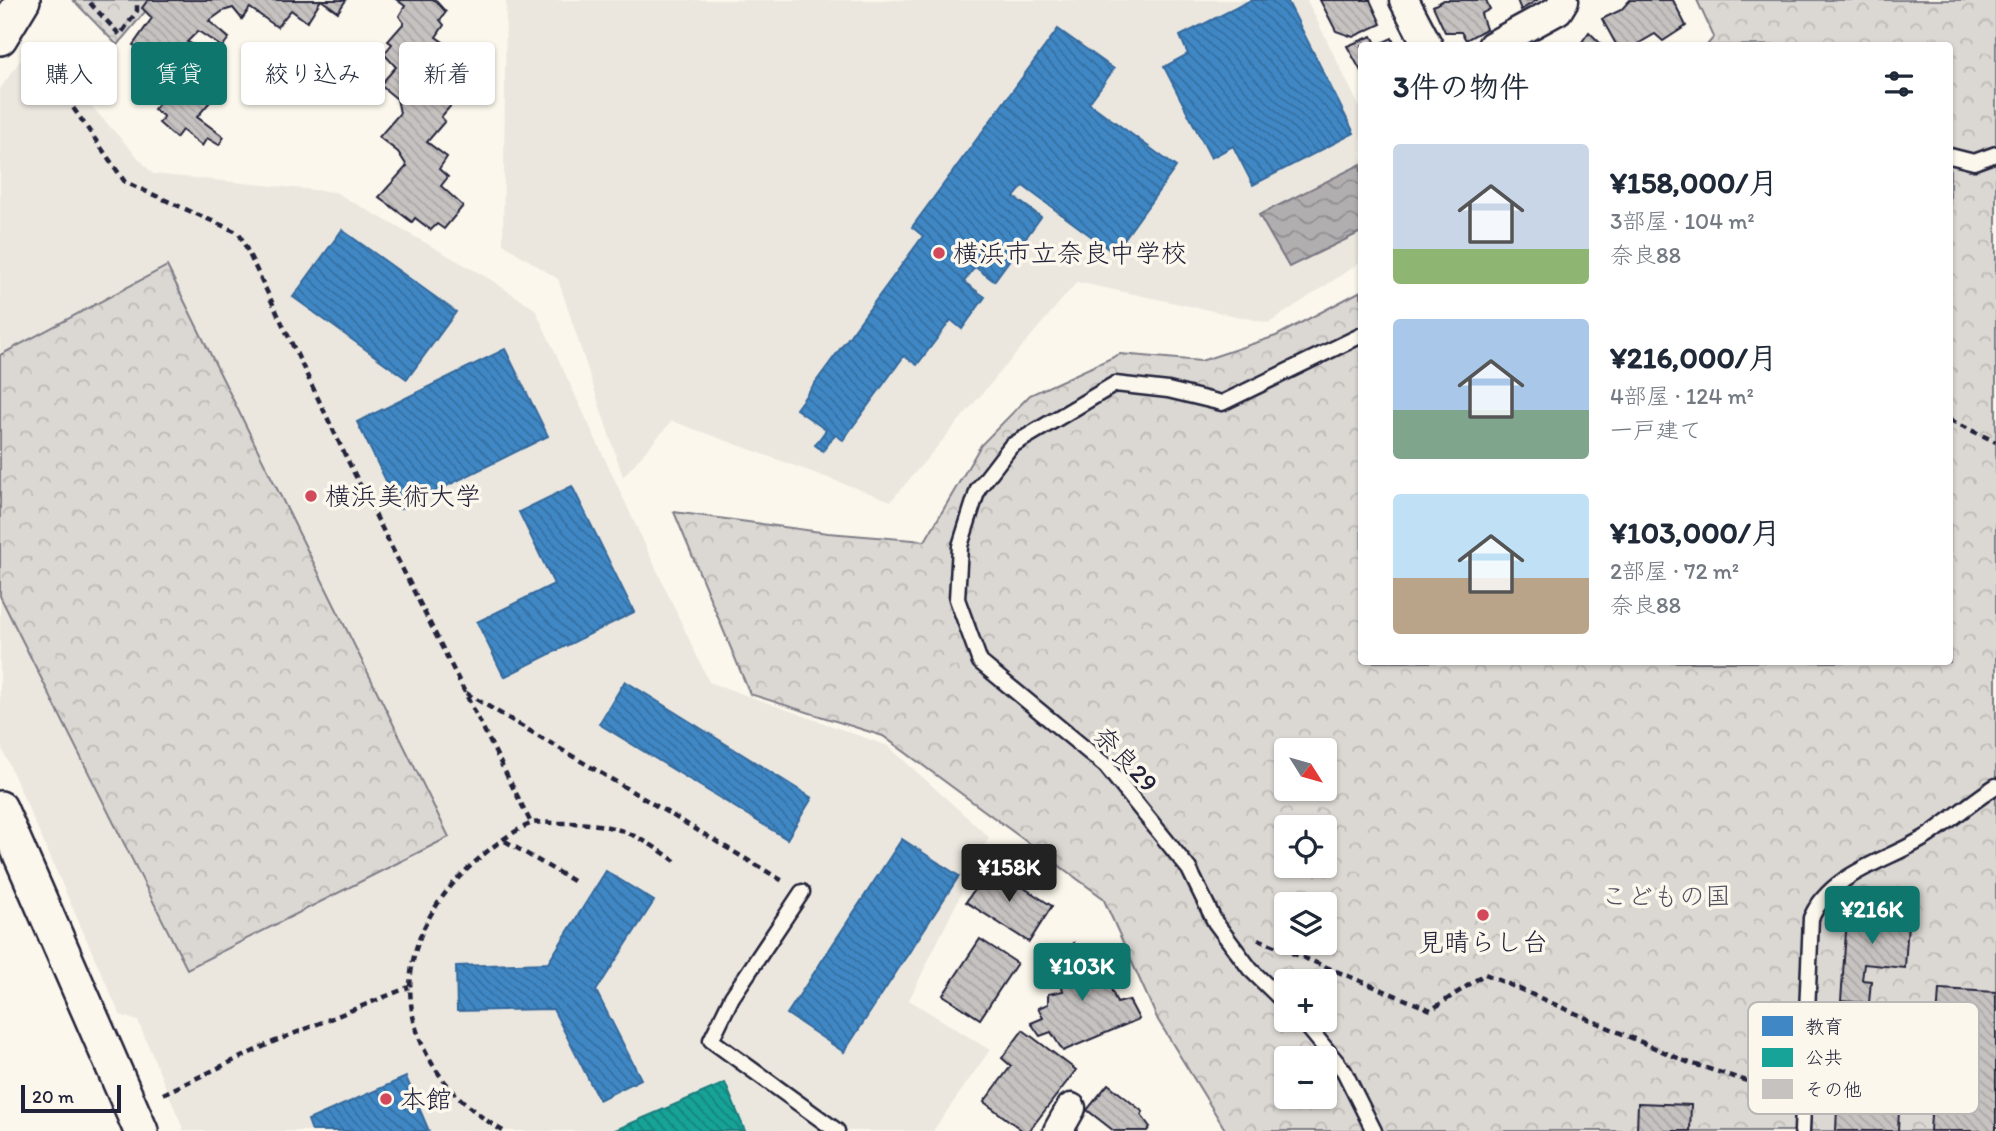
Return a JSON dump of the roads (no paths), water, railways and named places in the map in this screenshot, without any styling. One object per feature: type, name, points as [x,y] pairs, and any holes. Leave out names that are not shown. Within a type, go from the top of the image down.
[{"type":"street","points":[[15,42],[23,0]]},
{"type":"street","points":[[1404,0],[1426,42]]},
{"type":"street","points":[[1499,42],[1558,10],[1564,0]]},
{"type":"street","points":[[0,808],[141,1131]]},
{"type":"lane","points":[[1953,157],[1974,162],[1996,154]]},
{"type":"lane","name":"奈良29","points":[[1274,992],[1250,969],[1215,922],[1189,869],[1106,766],[979,662],[957,599],[960,546],[978,489],[1011,446],[1115,384],[1168,390],[1222,403],[1358,337]]},
{"type":"lane","points":[[1807,1002],[1811,918],[1819,901],[1834,886],[1928,836],[1996,786]]},
{"type":"lane","points":[[802,892],[732,997],[711,1040],[837,1131]]},
{"type":"lane","points":[[1312,1032],[1344,1071],[1374,1131]]},
{"type":"water","points":[[1358,166],[1358,233],[1289,267],[1259,215]]},
{"type":"place","name":"横浜市立奈良中学校","points":[[939,253]]},
{"type":"place","name":"横浜美術大学","points":[[311,496]]},
{"type":"place","name":"見晴らし台","points":[[1483,915]]},
{"type":"place","name":"本館","points":[[386,1099]]},
{"type":"park label","name":"こどもの国","points":[[1666,896]]}]
